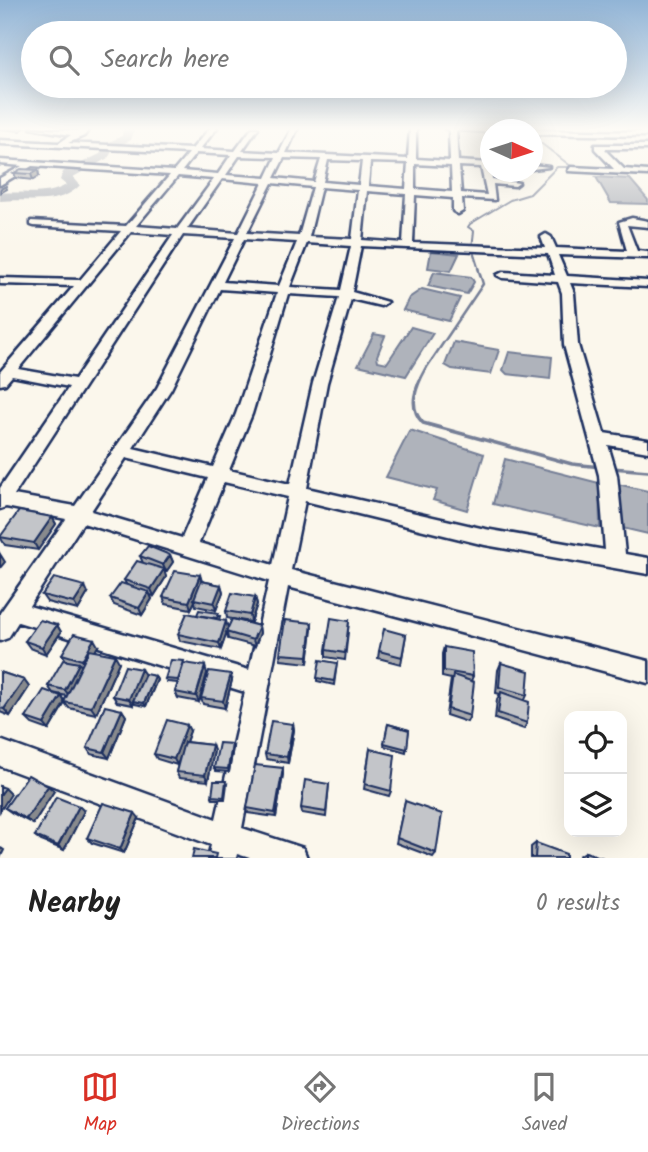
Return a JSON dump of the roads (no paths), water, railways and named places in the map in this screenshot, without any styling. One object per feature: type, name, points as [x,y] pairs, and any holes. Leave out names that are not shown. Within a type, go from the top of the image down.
[{"type":"street","points":[[0,182],[23,168]]},
{"type":"street","points":[[106,168],[492,198],[489,182]]},
{"type":"street","points":[[4,376],[178,168]]},
{"type":"street","points":[[225,168],[1,500],[77,514],[280,576],[648,672]]},
{"type":"street","points":[[0,631],[164,389],[275,168]]},
{"type":"street","points":[[187,548],[244,414],[284,288],[303,239],[322,168]]},
{"type":"street","points":[[223,847],[320,383],[346,294],[357,243],[365,168]]},
{"type":"street","points":[[408,246],[412,168]]},
{"type":"street","points":[[455,168],[458,211]]},
{"type":"street","points":[[618,168],[621,171]]},
{"type":"street","points":[[571,169],[648,173]]},
{"type":"street","points":[[502,182],[515,183]]},
{"type":"street","points":[[638,272],[622,225],[632,221],[648,224]]},
{"type":"street","points":[[34,223],[408,246],[461,248],[549,243],[638,272]]},
{"type":"street","points":[[549,243],[568,293],[571,345],[608,475],[616,560]]},
{"type":"street","points":[[638,272],[648,255]]},
{"type":"street","points":[[503,275],[564,278],[638,272]]},
{"type":"street","points":[[0,281],[82,284]]},
{"type":"street","points":[[215,285],[346,294],[381,302]]},
{"type":"street","points":[[4,376],[79,384]]},
{"type":"street","points":[[598,438],[648,446]]},
{"type":"street","points":[[120,451],[485,537],[648,566]]},
{"type":"street","points":[[14,611],[257,684]]},
{"type":"street","points":[[0,753],[223,847],[293,858]]},
{"type":"waterway","points":[[0,197],[49,196],[67,191],[74,185],[66,180],[67,175],[81,168]]},
{"type":"waterway","points":[[543,181],[556,168]]},
{"type":"waterway","points":[[479,270],[472,248],[474,231],[468,227],[470,224],[510,200],[530,194],[542,182]]},
{"type":"waterway","points":[[425,370],[483,284],[478,268]]},
{"type":"waterway","points":[[425,370],[416,389],[414,403],[423,423],[572,464],[601,467]]},
{"type":"waterway","points":[[612,468],[648,471]]}]
